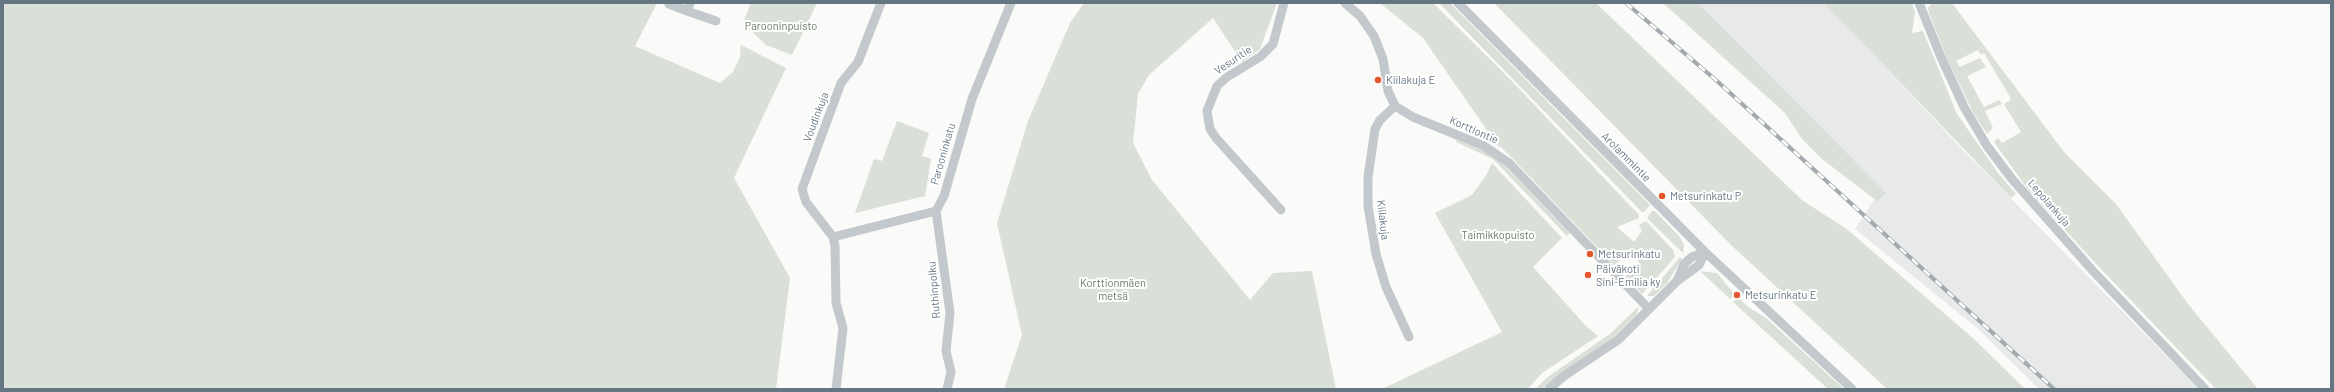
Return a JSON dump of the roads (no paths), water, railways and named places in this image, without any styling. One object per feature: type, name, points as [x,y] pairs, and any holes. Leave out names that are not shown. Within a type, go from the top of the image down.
[{"type":"street","name":"Voudinkuja","points":[[833,238],[806,202],[803,196],[803,184],[841,82],[858,62],[881,3]]},
{"type":"street","name":"Parooninkatu","points":[[936,211],[944,196],[972,98],[1011,3]]},
{"type":"street","name":"Vesuritie","points":[[1281,210],[1216,138],[1210,129],[1207,111],[1217,86],[1227,77],[1260,58],[1273,44],[1284,3]]},
{"type":"street","points":[[1345,3],[1360,16],[1374,36],[1382,55],[1388,91],[1395,106]]},
{"type":"street","name":"Arolammintie","points":[[1458,3],[1705,252],[1852,389]]},
{"type":"street","name":"Lepolankuja","points":[[1919,3],[1938,50],[1964,107],[1995,157],[2093,271],[2205,389]]},
{"type":"street","points":[[669,4],[688,7],[716,21]]},
{"type":"street","name":"Korttiontie","points":[[1395,106],[1413,117],[1484,146],[1500,155],[1650,309]]},
{"type":"street","name":"Kiilakuja","points":[[1395,106],[1380,120],[1375,129],[1368,177],[1368,206],[1376,254],[1384,280],[1409,337]]},
{"type":"street","points":[[836,389],[844,328],[836,303],[835,246],[833,238],[936,211]]},
{"type":"street","name":"Ruthinpolku","points":[[936,211],[950,313],[946,351],[951,372],[947,389]]},
{"type":"street","points":[[1549,389],[1564,376],[1618,340],[1677,281],[1699,265],[1705,252]]},
{"type":"railway","points":[[1626,3],[1717,81],[2054,389]]},
{"type":"place","name":"Kiilakuja E","points":[[1378,80]]},
{"type":"place","name":"Metsurinkatu P","points":[[1662,196]]},
{"type":"place","name":"Metsurinkatu","points":[[1590,254]]},
{"type":"place","name":"Päiväkoti Sini-Emilia ky","points":[[1588,275]]},
{"type":"place","name":"Metsurinkatu E","points":[[1737,295]]},
{"type":"park label","name":"Parooninpuisto","points":[[781,26]]},
{"type":"park label","name":"Taimikkopuisto","points":[[1498,235]]},
{"type":"park label","name":"Korttionmäen metsä","points":[[1113,289]]}]
